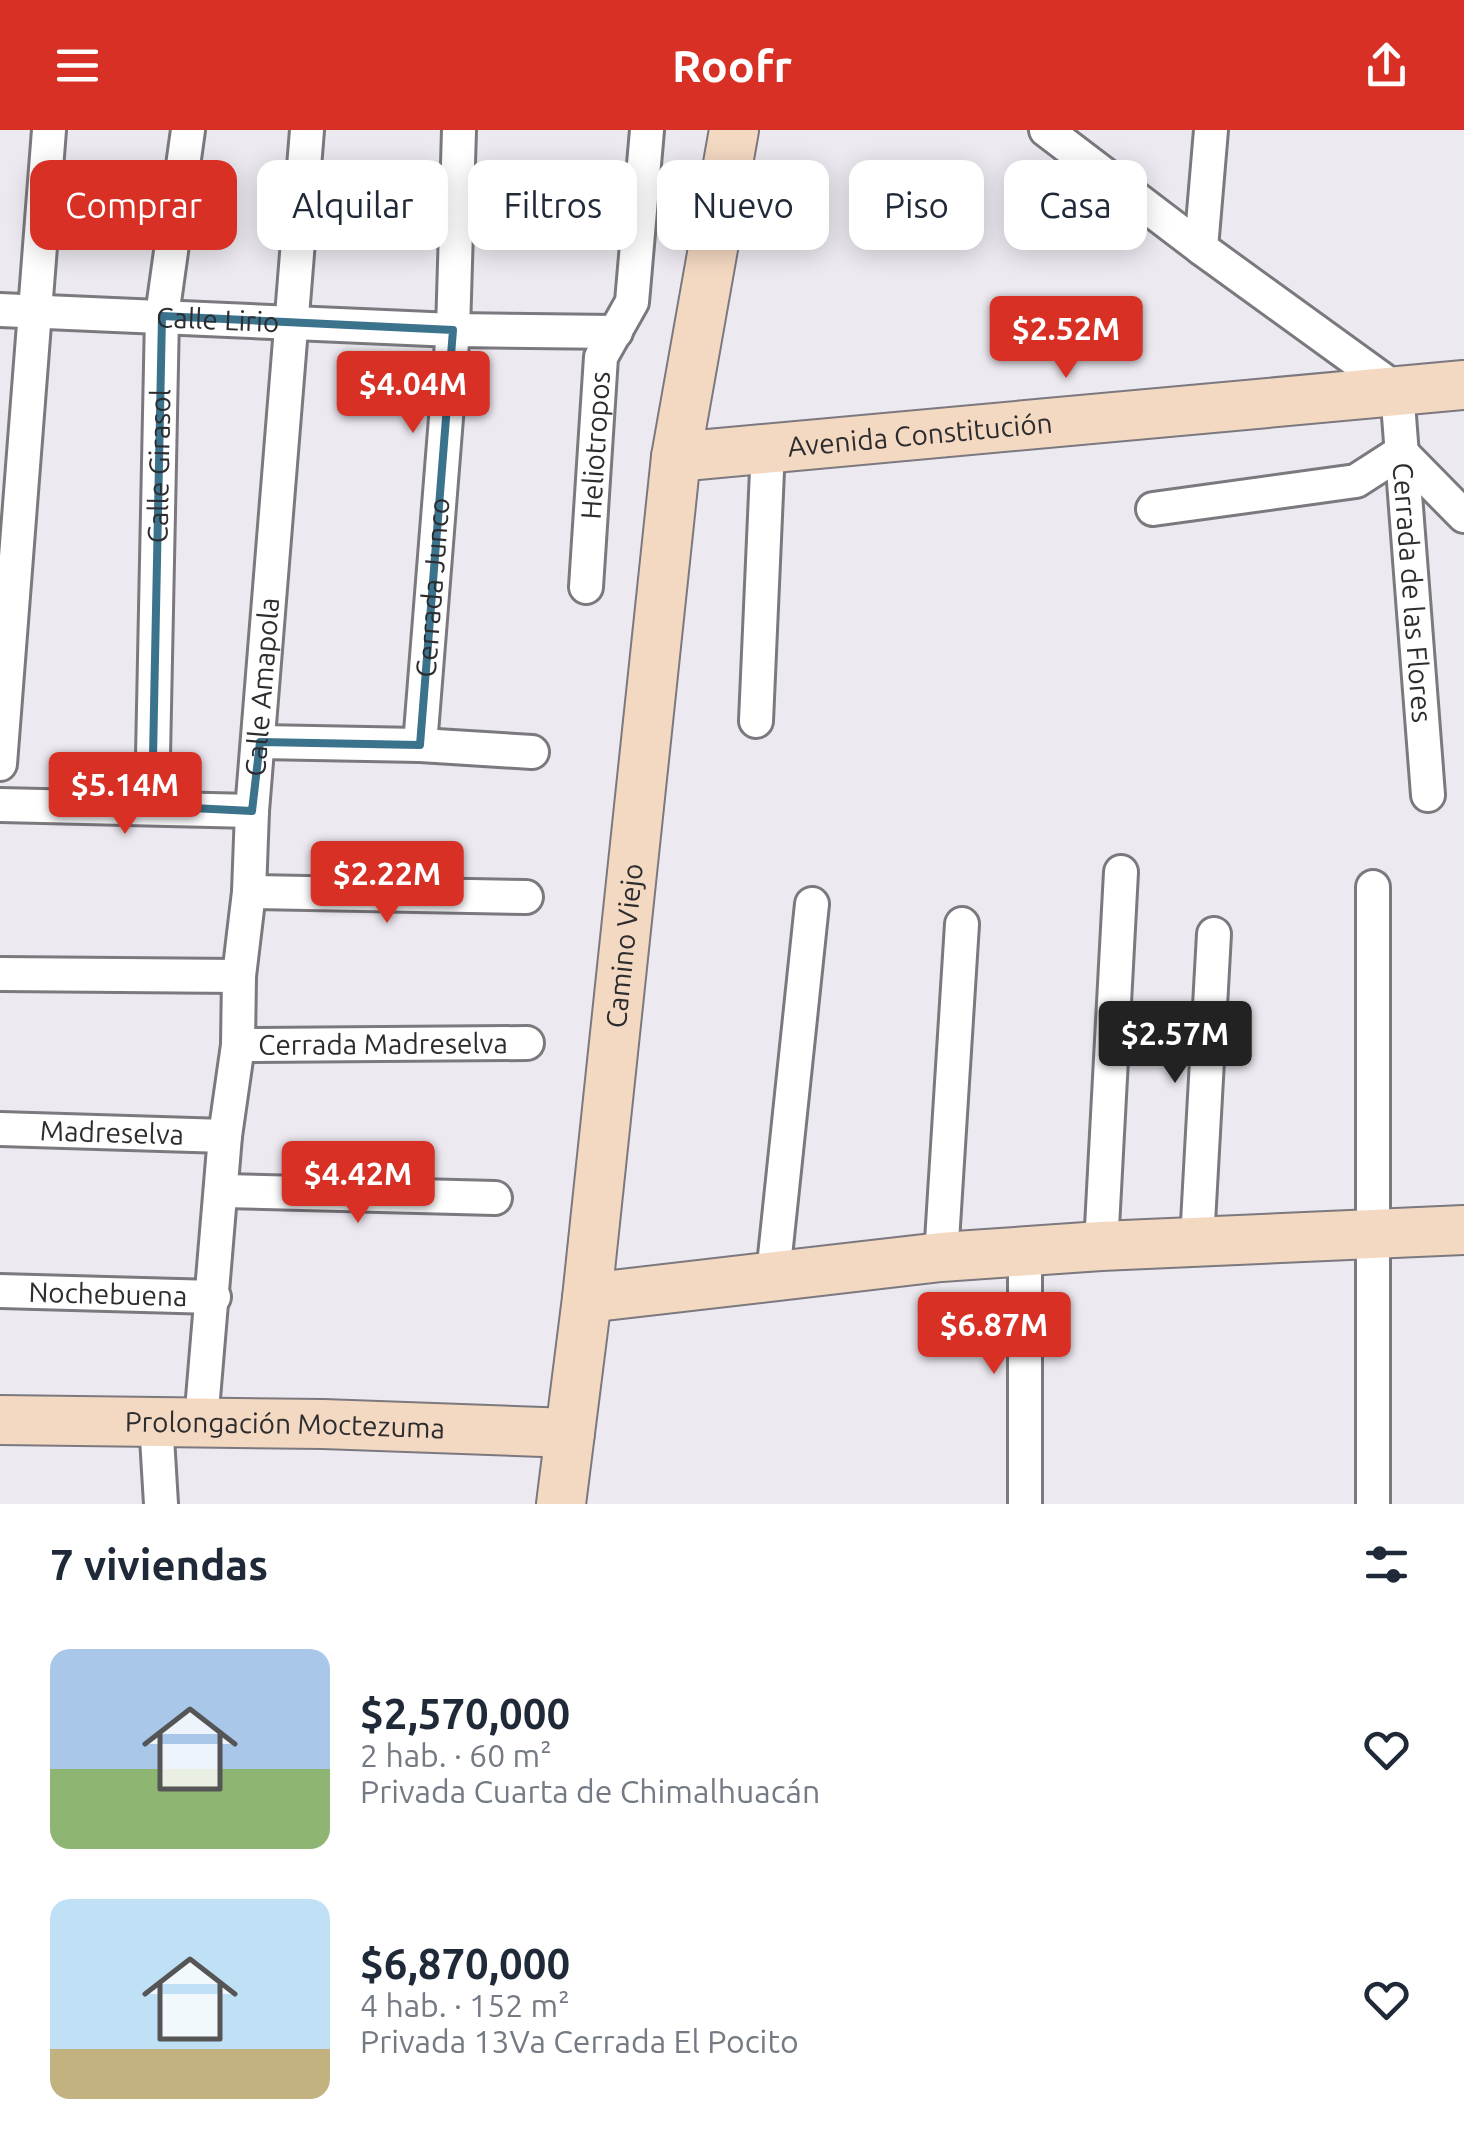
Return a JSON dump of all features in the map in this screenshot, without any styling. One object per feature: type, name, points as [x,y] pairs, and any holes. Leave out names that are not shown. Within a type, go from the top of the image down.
[{"type":"main road","name":"Camino Viejo","points":[[561,1504],[676,457],[734,130]]},
{"type":"main road","name":"Avenida Constitución","points":[[676,457],[1464,385]]},
{"type":"main road","points":[[586,1298],[941,1257],[1464,1230]]},
{"type":"main road","name":"Prolongación Moctezuma","points":[[0,1420],[570,1434]]},
{"type":"street","points":[[0,764],[49,130]]},
{"type":"street","name":"Calle Girasol","points":[[152,806],[162,316],[188,130]]},
{"type":"street","name":"Calle Amapola","points":[[160,1504],[178,1422],[214,1297],[226,1136],[238,1045],[239,976],[249,892],[252,811],[307,130]]},
{"type":"street","name":"Cerrada Junco","points":[[420,744],[453,330],[459,130]]},
{"type":"street","name":"Heliotropos","points":[[586,587],[602,356],[632,302],[647,130]]},
{"type":"street","points":[[1046,130],[1396,390]]},
{"type":"street","points":[[1201,248],[1211,130]]},
{"type":"street","name":"Calle Lirio","points":[[0,310],[453,330],[616,332]]},
{"type":"street","name":"Cerrada de las Flores","points":[[1396,390],[1428,795]]},
{"type":"street","points":[[756,721],[768,448]]},
{"type":"street","points":[[1153,508],[1356,480],[1402,452],[1464,516]]},
{"type":"street","points":[[260,742],[420,744],[532,752]]},
{"type":"street","points":[[0,804],[252,811]]},
{"type":"street","points":[[1101,1246],[1122,872]]},
{"type":"street","points":[[1373,887],[1374,1504]]},
{"type":"street","points":[[249,892],[526,896]]},
{"type":"street","points":[[774,1275],[812,904]]},
{"type":"street","points":[[941,1257],[962,924]]},
{"type":"street","points":[[1197,1241],[1214,934]]},
{"type":"street","points":[[0,974],[239,976]]},
{"type":"street","name":"Cerrada Madreselva","points":[[238,1045],[527,1043]]},
{"type":"street","name":"Madreselva","points":[[0,1129],[226,1136]]},
{"type":"street","points":[[223,1191],[495,1198]]},
{"type":"street","points":[[1025,1504],[1026,1251]]},
{"type":"street","name":"Nochebuena","points":[[0,1291],[214,1297]]},
{"type":"highlighted area","points":[[162,316],[453,330],[420,745],[260,742],[252,811],[152,806]]}]
